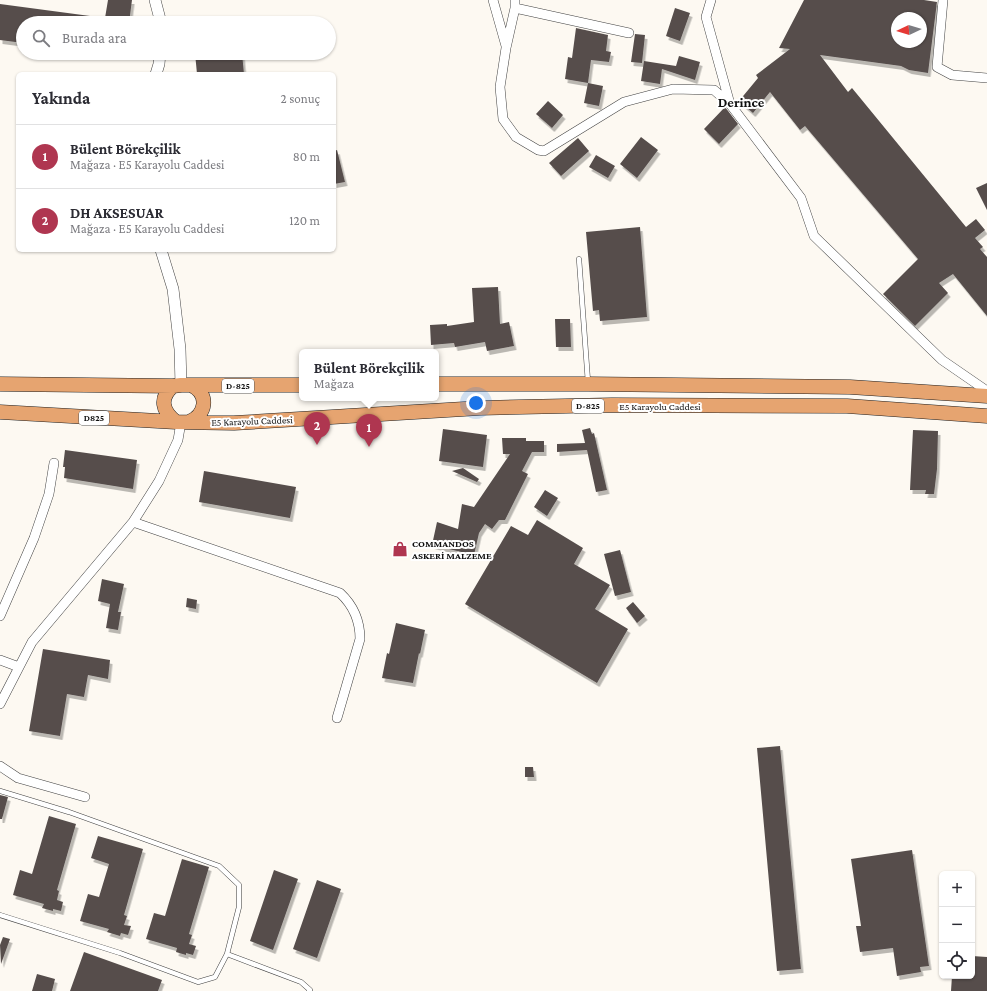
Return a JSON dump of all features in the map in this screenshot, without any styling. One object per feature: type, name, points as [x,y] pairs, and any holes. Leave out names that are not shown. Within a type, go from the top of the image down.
[{"type":"highway","points":[[0,384],[182,385]]},
{"type":"highway","name":"E5 Karayolu Caddesi","points":[[439,384],[850,387],[987,396]]},
{"type":"highway","points":[[182,385],[168,390],[164,401],[166,413],[182,422]]},
{"type":"highway","name":"D-825","points":[[182,385],[299,385]]},
{"type":"highway","name":"E5 Karayolu Caddesi","points":[[182,385],[197,388],[201,392],[204,404],[199,416],[194,420],[182,422]]},
{"type":"highway","name":"E5 Karayolu Caddesi","points":[[0,412],[182,422],[234,423],[480,408],[612,405],[847,406],[987,416]]},
{"type":"street","points":[[155,0],[160,16]]},
{"type":"street","points":[[493,0],[506,48]]},
{"type":"street","points":[[711,0],[706,17],[730,104]]},
{"type":"street","points":[[943,0],[937,67],[952,75],[987,78]]},
{"type":"street","points":[[629,33],[515,4],[500,87],[503,119],[516,137],[538,150],[544,151],[624,102],[673,89],[714,90],[730,104],[802,198],[814,236],[942,360],[987,391]]},
{"type":"street","points":[[156,72],[159,60]]},
{"type":"street","points":[[162,252],[173,289],[180,349],[182,385]]},
{"type":"street","points":[[0,704],[32,642],[133,522],[159,481],[178,440],[182,422]]},
{"type":"street","points":[[0,616],[36,531],[49,494],[54,463]]},
{"type":"street","points":[[133,522],[340,593],[357,616],[360,639],[337,718]]},
{"type":"street","points":[[0,660],[19,667]]},
{"type":"street","points":[[0,766],[18,778],[85,797]]},
{"type":"lane","points":[[579,260],[588,384]]},
{"type":"lane","points":[[0,791],[69,812],[219,866],[239,885],[239,907],[227,954],[215,977],[198,982],[120,953],[0,915]]},
{"type":"lane","points":[[227,954],[301,982],[310,990],[309,991]]},
{"type":"building","points":[[108,0],[132,0],[130,16],[105,16]]},
{"type":"building","points":[[804,0],[924,0],[937,2],[928,73],[909,70],[901,66],[820,55],[848,92],[852,88],[966,227],[976,219],[985,230],[975,238],[983,247],[980,249],[987,257],[987,316],[953,274],[939,283],[948,293],[915,326],[883,294],[918,259],[805,126],[800,130],[770,92],[753,113],[739,101],[758,78],[756,75],[790,49],[779,48]]},
{"type":"building","points":[[0,4],[90,16],[16,16],[16,42],[0,40]]},
{"type":"building","points":[[675,8],[690,13],[680,41],[666,36]]},
{"type":"building","points":[[576,28],[608,35],[606,51],[611,52],[609,62],[591,60],[588,83],[565,79],[568,57],[572,58]]},
{"type":"building","points":[[635,34],[645,35],[642,63],[631,62]]},
{"type":"building","points":[[679,56],[700,62],[695,80],[662,69],[660,84],[641,81],[644,61],[676,66]]},
{"type":"building","points":[[196,60],[243,60],[244,72],[197,72]]},
{"type":"building","points":[[588,83],[603,86],[599,106],[584,103]]},
{"type":"building","points":[[548,101],[563,115],[552,128],[536,114]]},
{"type":"building","points":[[725,107],[738,124],[719,144],[704,129]]},
{"type":"building","points":[[641,137],[658,150],[637,178],[620,164]]},
{"type":"building","points":[[578,138],[589,151],[561,176],[549,163]]},
{"type":"building","points":[[336,150],[345,182],[336,184]]},
{"type":"building","points":[[596,155],[615,166],[608,178],[589,167]]},
{"type":"building","points":[[987,183],[987,210],[976,188]]},
{"type":"building","points":[[640,227],[647,317],[600,321],[599,310],[593,311],[586,232]]},
{"type":"building","points":[[498,287],[500,324],[509,322],[514,346],[487,351],[485,342],[455,347],[454,343],[431,345],[430,325],[447,324],[447,326],[474,322],[472,288]]},
{"type":"building","points":[[555,319],[570,319],[571,347],[556,347]]},
{"type":"building","points":[[590,428],[592,434],[594,433],[607,490],[596,492],[587,450],[557,452],[557,444],[585,443],[582,430]]},
{"type":"building","points":[[443,429],[487,435],[483,467],[439,461]]},
{"type":"building","points":[[913,430],[938,431],[937,469],[934,494],[925,494],[926,490],[910,490]]},
{"type":"building","points":[[502,438],[526,438],[526,441],[544,441],[544,452],[532,452],[522,471],[528,474],[505,520],[499,520],[492,529],[485,524],[479,533],[474,555],[432,545],[437,522],[458,529],[462,504],[474,507],[510,454],[503,454]]},
{"type":"building","points":[[65,450],[137,460],[133,489],[64,478],[65,467],[63,467]]},
{"type":"building","points":[[463,468],[479,479],[477,482],[452,471]]},
{"type":"building","points":[[204,471],[296,487],[290,518],[199,502]]},
{"type":"building","points":[[545,490],[558,498],[547,516],[534,507]]},
{"type":"building","points":[[537,520],[583,548],[574,564],[610,585],[595,609],[628,629],[597,683],[465,604],[511,526],[528,535]]},
{"type":"building","points":[[620,550],[631,592],[615,596],[604,554]]},
{"type":"building","points":[[102,579],[124,584],[118,612],[121,612],[118,630],[106,628],[110,604],[98,601]]},
{"type":"building","points":[[187,598],[197,600],[196,609],[186,607]]},
{"type":"building","points":[[633,602],[645,616],[637,623],[626,608]]},
{"type":"building","points":[[396,623],[425,630],[413,683],[382,678],[387,653],[389,654]]},
{"type":"building","points":[[43,649],[110,660],[108,679],[88,675],[84,697],[67,694],[60,736],[29,731]]},
{"type":"building","points":[[780,746],[801,969],[777,971],[757,748]]},
{"type":"building","points":[[525,767],[533,767],[534,777],[525,777]]},
{"type":"building","points":[[0,795],[8,797],[2,819],[0,819]]},
{"type":"building","points":[[49,816],[76,824],[57,890],[59,891],[57,900],[63,902],[61,911],[53,909],[53,911],[42,908],[44,904],[13,895],[20,870],[32,874]]},
{"type":"building","points":[[98,836],[143,849],[124,915],[127,916],[124,925],[131,926],[128,935],[121,933],[120,936],[107,932],[109,929],[80,921],[88,894],[99,897],[109,864],[91,858]]},
{"type":"building","points":[[912,850],[929,966],[920,967],[921,972],[897,976],[893,948],[860,952],[856,926],[861,926],[851,859]]},
{"type":"building","points":[[182,859],[209,867],[189,934],[192,935],[189,944],[196,946],[193,955],[186,953],[186,955],[176,952],[177,948],[146,939],[154,913],[165,916]]},
{"type":"building","points":[[274,870],[298,879],[273,950],[250,941]]},
{"type":"building","points":[[317,880],[341,889],[317,958],[293,949]]},
{"type":"building","points":[[3,937],[10,939],[1,964],[0,945]]},
{"type":"building","points":[[84,952],[162,980],[158,991],[70,991]]},
{"type":"building","points":[[975,956],[987,957],[987,991],[951,991],[952,979],[975,979]]},
{"type":"building","points":[[37,974],[55,979],[52,991],[32,991]]},
{"type":"place","name":"DH AKSESUAR","points":[[317,445]]},
{"type":"place","name":"Bülent Börekçilik","points":[[369,447]]},
{"type":"place","name":"COMMANDOS ASKERİ MALZEME","points":[[400,549]]},
{"type":"district","name":"Derince","points":[[741,102]]}]
